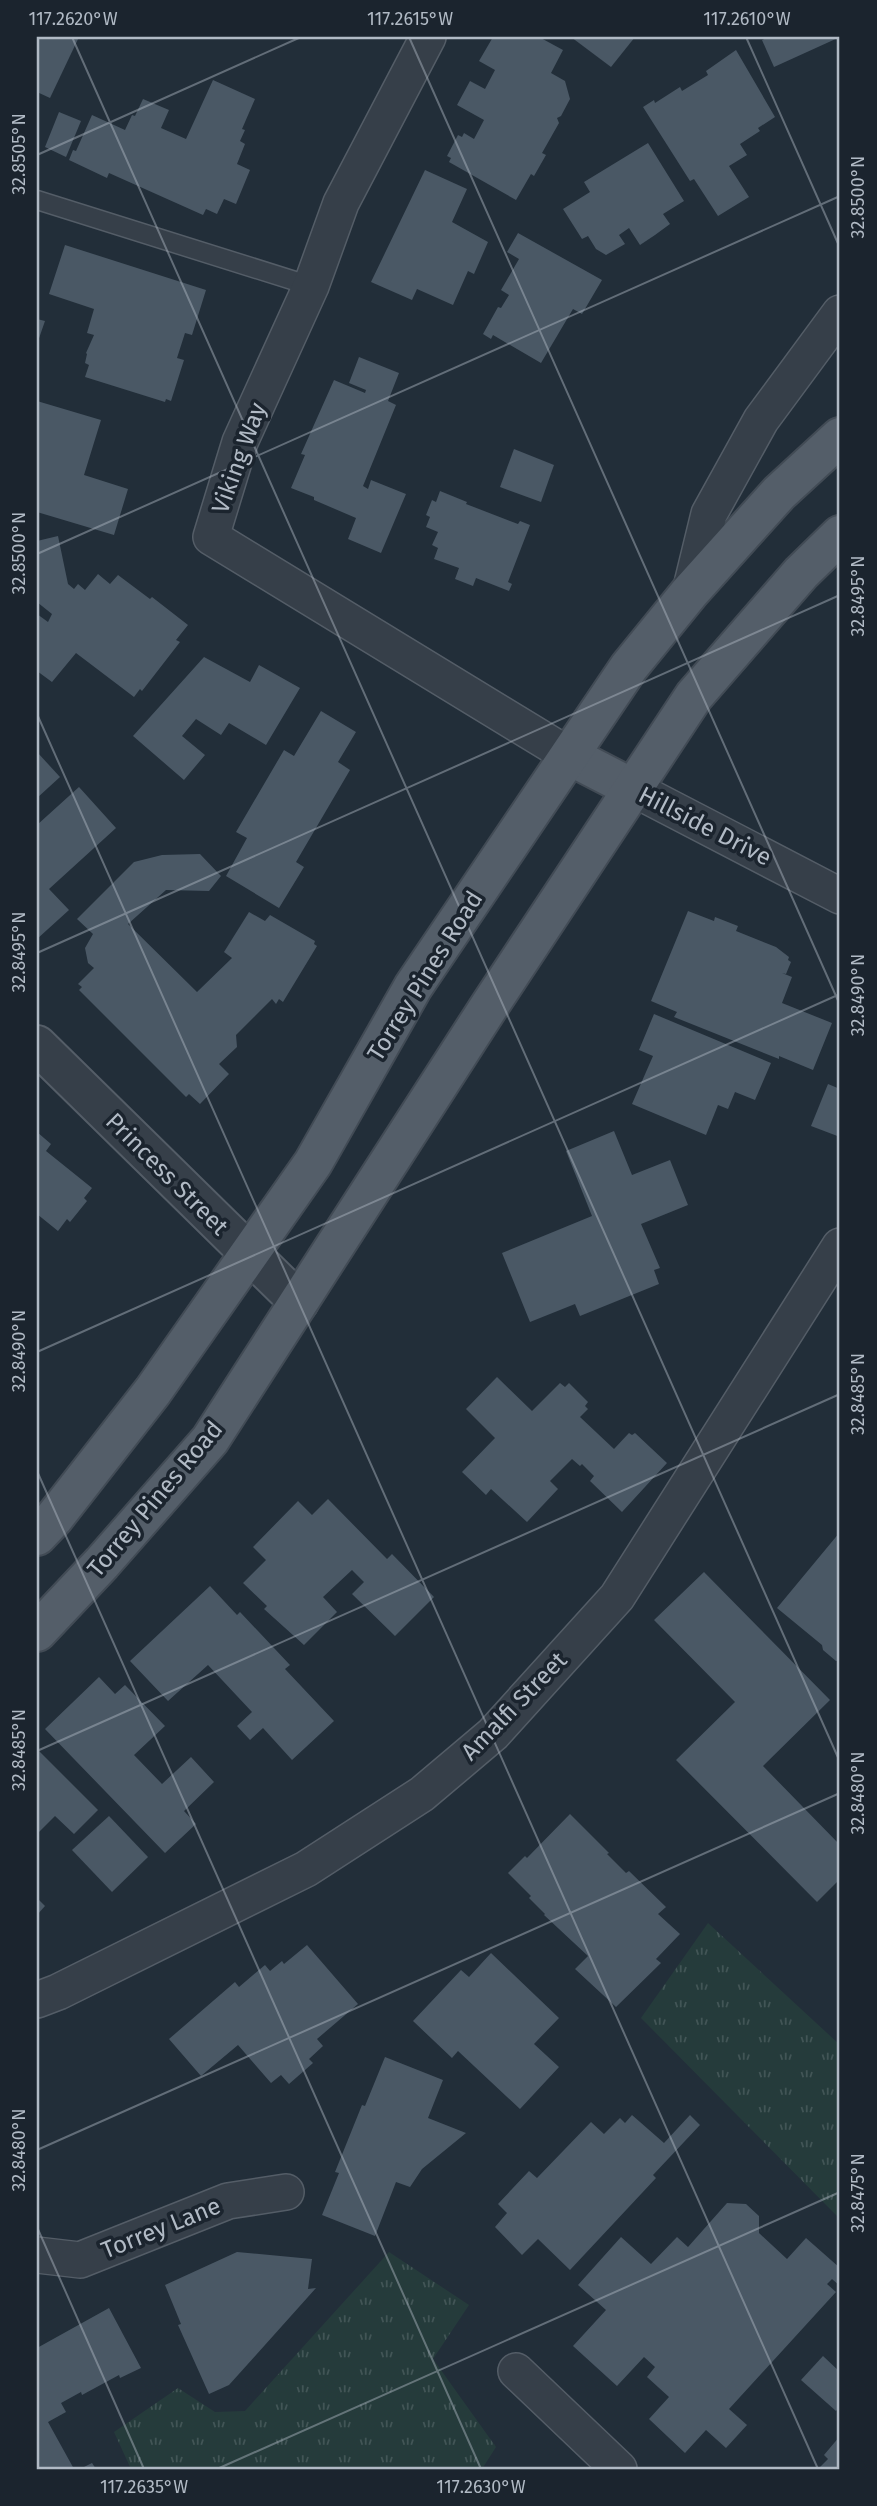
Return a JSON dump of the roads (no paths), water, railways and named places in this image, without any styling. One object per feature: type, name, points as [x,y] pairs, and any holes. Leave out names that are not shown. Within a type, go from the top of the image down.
[{"type":"main road","name":"Torrey Pines Road","points":[[37,1536],[153,1391],[313,1163],[413,987],[629,667],[690,592],[779,493],[840,437]]},
{"type":"main road","name":"Torrey Pines Road","points":[[37,1632],[102,1563],[210,1440],[694,695],[801,573],[840,535]]},
{"type":"main road","name":"Hillside Drive","points":[[570,756],[632,788]]},
{"type":"street","name":"Viking Way","points":[[428,37],[341,203],[311,286],[240,442],[211,537],[570,756]]},
{"type":"street","points":[[690,592],[709,514],[761,420],[840,313]]},
{"type":"street","name":"Hillside Drive","points":[[632,788],[840,896]]},
{"type":"street","name":"Princess Street","points":[[37,1045],[299,1303]]},
{"type":"street","name":"Amalfi Street","points":[[37,2000],[306,1869],[422,1794],[493,1734],[617,1597],[840,1246]]},
{"type":"street","name":"Torrey Lane","points":[[37,2255],[79,2260],[228,2201],[286,2192]]},
{"type":"street","points":[[516,2371],[619,2469]]},
{"type":"lane","points":[[37,200],[311,286]]}]
